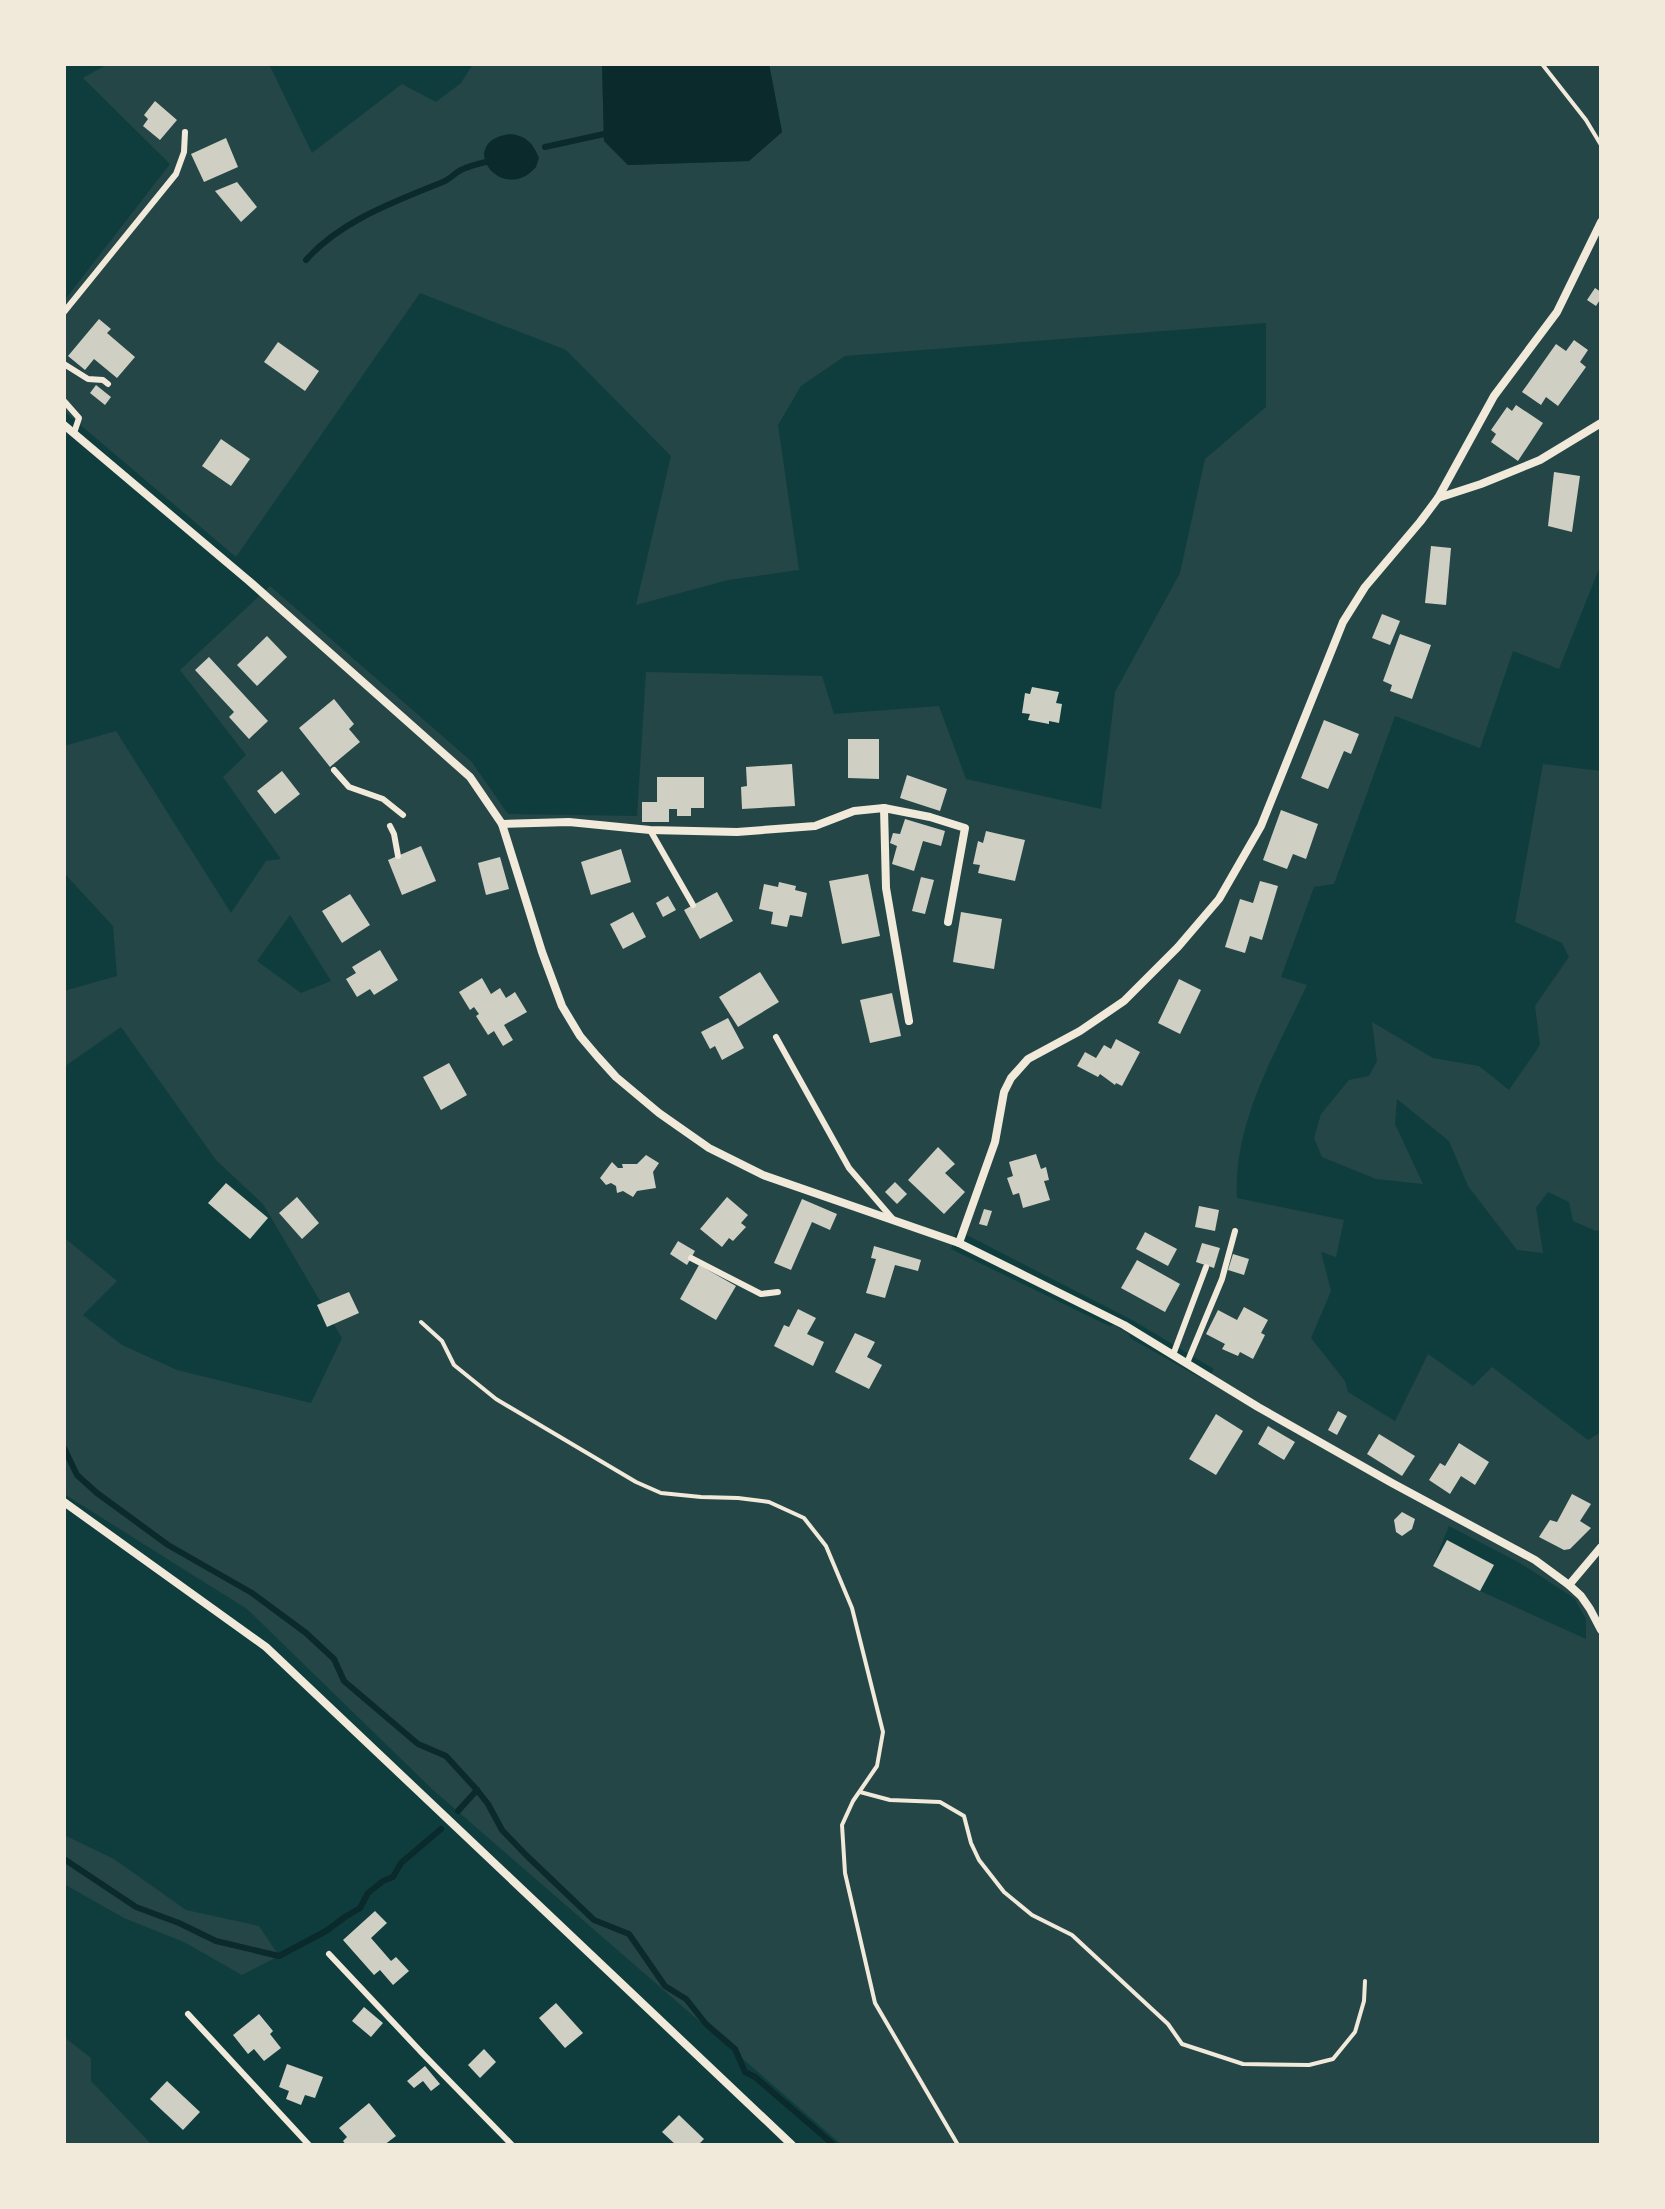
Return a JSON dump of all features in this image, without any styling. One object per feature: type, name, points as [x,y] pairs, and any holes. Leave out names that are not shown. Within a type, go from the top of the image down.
[{"type":"street","points":[[959,1243],[995,1142],[1004,1092],[1011,1078],[1028,1059],[1080,1031],[1124,1001],[1178,947],[1219,899],[1261,826],[1343,622],[1365,587],[1438,498],[1494,396],[1557,312],[1601,222]]},
{"type":"street","points":[[1438,498],[1540,460],[1601,423]]},
{"type":"street","points":[[64,425],[249,581],[470,777],[502,824],[562,1006],[580,1036],[616,1077],[659,1113],[709,1148],[763,1175],[959,1243],[1124,1325],[1382,1478],[1535,1560],[1569,1585],[1590,1609],[1601,1630]]},
{"type":"street","points":[[502,824],[569,822],[650,830],[737,832],[815,826],[854,811],[884,808],[930,817],[965,828],[948,922]]},
{"type":"street","points":[[884,808],[886,888],[909,1021]]},
{"type":"street","points":[[64,1502],[266,1647],[792,2145]]},
{"type":"street","points":[[1569,1585],[1598,1549]]},
{"type":"lane","points":[[64,312],[176,174],[184,152],[185,132]]},
{"type":"lane","points":[[64,364],[88,379],[103,380],[108,384]]},
{"type":"lane","points":[[64,401],[79,418],[74,433]]},
{"type":"lane","points":[[334,770],[349,787],[383,799],[403,815]]},
{"type":"lane","points":[[390,826],[398,856]]},
{"type":"lane","points":[[650,830],[693,905]]},
{"type":"lane","points":[[776,1037],[849,1168],[892,1218]]},
{"type":"lane","points":[[1187,1363],[1222,1279],[1235,1231]]},
{"type":"lane","points":[[691,1258],[761,1294],[778,1292]]},
{"type":"lane","points":[[1173,1355],[1206,1267]]},
{"type":"lane","points":[[329,1954],[512,2145]]},
{"type":"lane","points":[[188,2014],[309,2145]]},
{"type":"path","points":[[1542,64],[1586,120],[1601,145]]},
{"type":"path","points":[[421,1322],[442,1341],[454,1365],[496,1399],[636,1482],[661,1493],[769,1502],[804,1518],[826,1546],[852,1608],[883,1732],[877,1766],[842,1825],[845,1873],[875,2003],[958,2145]]},
{"type":"path","points":[[860,1792],[890,1800],[940,1802],[964,1816],[979,1860],[1004,1892],[1032,1915],[1072,1935],[1168,2024],[1182,2044],[1243,2064],[1309,2065],[1333,2059],[1355,2032],[1364,2001],[1365,1981]]},
{"type":"shaded area","points":[[108,64],[269,64],[312,153],[402,84],[436,102],[461,83],[473,64],[602,64],[604,141],[628,165],[749,161],[782,132],[769,64],[1601,64],[1601,564],[1559,669],[1513,651],[1480,748],[1395,716],[1334,884],[1314,887],[1281,977],[1307,985],[1270,1062],[1249,1115],[1242,1142],[1237,1198],[1344,1220],[1336,1257],[1321,1252],[1331,1291],[1311,1338],[1345,1381],[1348,1392],[1395,1421],[1428,1354],[1473,1386],[1492,1367],[1588,1440],[1601,1432],[1601,2145],[842,2145],[432,1789],[247,1609],[64,1494],[66,1239],[117,1281],[83,1315],[122,1345],[177,1370],[311,1403],[342,1338],[263,1204],[216,1160],[121,1027],[64,1067],[64,991],[117,976],[113,926],[64,873],[64,746],[116,731],[231,913],[266,861],[281,859],[223,777],[246,755],[180,670],[270,586],[471,761],[508,814],[637,816],[646,672],[822,676],[834,714],[939,706],[966,779],[1101,809],[1115,692],[1180,573],[1205,459],[1266,407],[1266,323],[845,356],[801,386],[778,425],[799,570],[728,580],[636,605],[671,456],[566,350],[420,293],[236,557],[64,411],[64,301],[170,164],[83,78]],"holes":[[[490,142],[536,167],[527,175],[483,154]],[[290,915],[331,981],[301,993],[257,961]],[[957,1230],[1134,1321],[1214,1369],[1206,1381],[1130,1338],[1129,1334],[1114,1325],[1109,1326],[951,1249]],[[1449,1526],[1520,1563],[1574,1598],[1586,1619],[1586,1639],[1433,1566]]]},
{"type":"shaded area","points":[[602,64],[769,64],[782,132],[749,161],[628,165],[604,141]]},
{"type":"shaded area","points":[[511,134],[528,141],[539,158],[536,167],[521,178],[499,176],[486,162],[484,153],[488,145],[496,138]]},
{"type":"shaded area","points":[[1543,764],[1601,771],[1601,1230],[1596,1231],[1573,1221],[1569,1202],[1548,1192],[1536,1208],[1543,1253],[1517,1250],[1468,1186],[1449,1141],[1397,1099],[1395,1124],[1423,1184],[1376,1179],[1322,1157],[1314,1138],[1321,1114],[1349,1080],[1369,1076],[1377,1061],[1372,1022],[1433,1058],[1479,1066],[1509,1090],[1540,1045],[1535,1006],[1569,957],[1562,943],[1515,922]]},
{"type":"shaded area","points":[[64,1835],[114,1859],[186,1910],[259,1926],[279,1956],[242,1975],[184,1942],[124,1918],[64,1884]]},
{"type":"shaded area","points":[[64,2037],[91,2058],[91,2081],[152,2145],[64,2145]]},
{"type":"building","points":[[155,101],[177,120],[160,140],[143,126],[148,119],[144,115]]},
{"type":"building","points":[[226,138],[238,167],[204,182],[191,154]]},
{"type":"building","points":[[237,182],[257,207],[241,222],[215,191]]},
{"type":"building","points":[[1595,288],[1601,292],[1596,306],[1587,300]]},
{"type":"building","points":[[99,319],[111,329],[107,333],[135,357],[117,378],[94,359],[85,370],[68,356]]},
{"type":"building","points":[[1574,340],[1588,350],[1580,362],[1586,367],[1558,406],[1546,397],[1541,405],[1522,392],[1556,344],[1566,351]]},
{"type":"building","points":[[278,342],[319,371],[305,391],[264,362]]},
{"type":"building","points":[[96,385],[111,397],[105,405],[90,393]]},
{"type":"building","points":[[1516,405],[1543,423],[1518,461],[1491,442],[1496,434],[1491,430],[1507,407],[1512,411]]},
{"type":"building","points":[[221,439],[250,459],[231,486],[202,466]]},
{"type":"building","points":[[1554,472],[1580,476],[1572,532],[1548,526]]},
{"type":"building","points":[[1431,546],[1451,548],[1446,605],[1425,603]]},
{"type":"building","points":[[1382,614],[1400,621],[1390,645],[1372,638]]},
{"type":"building","points":[[1400,634],[1431,645],[1412,699],[1390,691],[1392,685],[1383,681]]},
{"type":"building","points":[[267,636],[287,657],[257,686],[237,665]]},
{"type":"building","points":[[209,657],[268,721],[249,739],[229,717],[234,712],[195,670]]},
{"type":"building","points":[[1032,687],[1059,692],[1056,703],[1062,704],[1059,723],[1028,720],[1030,714],[1022,713],[1025,693],[1030,694]]},
{"type":"building","points":[[334,699],[354,724],[349,729],[360,742],[330,767],[299,728]]},
{"type":"building","points":[[1324,720],[1359,734],[1351,754],[1344,751],[1328,789],[1301,778]]},
{"type":"building","points":[[848,739],[879,739],[879,779],[848,778]]},
{"type":"building","points":[[792,764],[795,806],[742,809],[741,787],[747,786],[746,767]]},
{"type":"building","points":[[282,771],[300,794],[275,814],[257,791]]},
{"type":"building","points":[[907,775],[947,789],[940,811],[900,798]]},
{"type":"building","points":[[657,777],[704,777],[704,808],[691,808],[691,816],[677,816],[677,809],[669,809],[669,822],[642,822],[642,802],[657,802]]},
{"type":"building","points":[[1281,810],[1318,824],[1306,859],[1293,854],[1287,869],[1263,860]]},
{"type":"building","points":[[905,819],[945,831],[941,846],[923,841],[914,871],[892,864],[897,846],[890,843],[893,833],[900,834]]},
{"type":"building","points":[[986,831],[1025,840],[1015,881],[978,873],[980,865],[973,864],[978,841],[983,843]]},
{"type":"building","points":[[421,846],[436,881],[402,895],[388,860]]},
{"type":"building","points":[[621,849],[631,882],[591,895],[581,862]]},
{"type":"building","points":[[500,857],[509,889],[486,895],[478,863]]},
{"type":"building","points":[[868,874],[880,936],[842,944],[829,881]]},
{"type":"building","points":[[921,877],[934,880],[925,914],[912,911]]},
{"type":"building","points":[[1260,881],[1278,886],[1262,940],[1250,936],[1245,953],[1225,947],[1240,899],[1253,903]]},
{"type":"building","points":[[779,882],[796,886],[795,890],[807,893],[802,917],[790,915],[787,927],[771,924],[773,912],[759,909],[764,884],[778,887]]},
{"type":"building","points":[[717,892],[733,921],[700,939],[684,910]]},
{"type":"building","points":[[350,894],[370,925],[342,943],[322,911]]},
{"type":"building","points":[[668,896],[676,910],[663,917],[656,903]]},
{"type":"building","points":[[633,912],[646,937],[623,949],[610,924]]},
{"type":"building","points":[[961,912],[1002,919],[994,969],[953,962]]},
{"type":"building","points":[[380,950],[398,980],[374,995],[370,989],[357,997],[346,979],[356,973],[352,967]]},
{"type":"building","points":[[760,972],[779,1002],[738,1027],[719,997]]},
{"type":"building","points":[[482,978],[491,994],[500,988],[506,998],[515,992],[527,1012],[504,1025],[513,1040],[503,1046],[494,1031],[488,1035],[476,1016],[479,1014],[474,1007],[470,1010],[459,992]]},
{"type":"building","points":[[1179,979],[1201,990],[1180,1034],[1158,1023]]},
{"type":"building","points":[[892,993],[901,1036],[870,1043],[860,1000]]},
{"type":"building","points":[[728,1018],[744,1048],[722,1060],[715,1046],[710,1049],[701,1032]]},
{"type":"building","points":[[1116,1039],[1140,1052],[1122,1086],[1077,1066],[1085,1052],[1096,1058],[1104,1045],[1111,1049]]},
{"type":"building","points":[[449,1063],[467,1095],[441,1110],[423,1077]]},
{"type":"building","points":[[938,1147],[955,1164],[945,1173],[965,1192],[944,1214],[908,1180]]},
{"type":"building","points":[[1036,1154],[1041,1169],[1046,1167],[1049,1180],[1044,1181],[1050,1200],[1023,1208],[1019,1193],[1013,1195],[1007,1178],[1013,1176],[1009,1162]]},
{"type":"building","points":[[646,1155],[659,1163],[653,1172],[656,1188],[637,1191],[633,1197],[623,1191],[617,1193],[616,1186],[611,1183],[606,1185],[600,1178],[612,1162],[623,1168],[622,1164],[637,1164]]},
{"type":"building","points":[[895,1182],[907,1194],[897,1204],[885,1192]]},
{"type":"building","points":[[226,1183],[268,1218],[250,1239],[208,1203]]},
{"type":"building","points":[[297,1197],[319,1223],[302,1239],[279,1213]]},
{"type":"building","points":[[727,1197],[748,1215],[741,1223],[746,1227],[733,1241],[729,1238],[722,1247],[700,1229]]},
{"type":"building","points":[[802,1199],[837,1214],[830,1230],[812,1222],[791,1270],[774,1263]]},
{"type":"building","points":[[1199,1206],[1219,1210],[1215,1231],[1195,1227]]},
{"type":"building","points":[[984,1209],[992,1211],[987,1226],[979,1224]]},
{"type":"building","points":[[1145,1232],[1177,1249],[1168,1266],[1136,1249]]},
{"type":"building","points":[[678,1241],[695,1251],[687,1265],[670,1254]]},
{"type":"building","points":[[1202,1243],[1220,1248],[1214,1268],[1196,1262]]},
{"type":"building","points":[[874,1246],[921,1260],[918,1271],[895,1265],[885,1298],[866,1293],[876,1259],[871,1258]]},
{"type":"building","points":[[1233,1254],[1249,1259],[1244,1275],[1228,1270]]},
{"type":"building","points":[[1137,1260],[1180,1284],[1165,1312],[1121,1288]]},
{"type":"building","points":[[699,1265],[736,1286],[716,1320],[680,1299]]},
{"type":"building","points":[[349,1292],[359,1313],[327,1327],[317,1305]]},
{"type":"building","points":[[1244,1307],[1268,1320],[1261,1333],[1265,1335],[1253,1359],[1240,1352],[1238,1356],[1222,1349],[1225,1344],[1206,1334],[1218,1310],[1237,1320]]},
{"type":"building","points":[[798,1309],[816,1318],[807,1334],[824,1342],[813,1366],[774,1346],[784,1325],[789,1327]]},
{"type":"building","points":[[855,1333],[875,1342],[867,1357],[882,1365],[869,1389],[835,1372]]},
{"type":"building","points":[[1338,1411],[1347,1416],[1337,1435],[1328,1430]]},
{"type":"building","points":[[1216,1414],[1243,1431],[1216,1475],[1189,1459]]},
{"type":"building","points":[[1268,1426],[1295,1442],[1284,1460],[1258,1444]]},
{"type":"building","points":[[1379,1434],[1415,1456],[1402,1476],[1367,1454]]},
{"type":"building","points":[[1459,1443],[1489,1462],[1475,1485],[1461,1476],[1450,1494],[1429,1480],[1440,1463],[1445,1466]]},
{"type":"building","points":[[1572,1494],[1591,1504],[1580,1521],[1591,1528],[1570,1549],[1564,1550],[1539,1537],[1550,1520],[1557,1522]]},
{"type":"building","points":[[1402,1512],[1415,1519],[1412,1529],[1402,1536],[1396,1532],[1394,1520]]},
{"type":"building","points":[[1447,1540],[1494,1565],[1480,1591],[1433,1566]]},
{"type":"building","points":[[375,1911],[387,1923],[371,1938],[391,1961],[396,1957],[409,1971],[393,1985],[380,1970],[374,1975],[343,1940]]},
{"type":"building","points":[[556,2003],[583,2033],[565,2048],[539,2018]]},
{"type":"building","points":[[364,2007],[383,2023],[371,2037],[352,2021]]},
{"type":"building","points":[[259,2014],[273,2031],[270,2034],[281,2048],[264,2061],[254,2049],[248,2054],[233,2035]]},
{"type":"building","points":[[484,2049],[496,2062],[480,2078],[468,2065]]},
{"type":"building","points":[[287,2064],[323,2077],[315,2098],[305,2095],[301,2105],[286,2099],[289,2091],[279,2087]]},
{"type":"building","points":[[425,2066],[440,2084],[431,2091],[423,2081],[414,2088],[407,2081]]},
{"type":"building","points":[[167,2081],[200,2112],[183,2130],[150,2099]]},
{"type":"building","points":[[369,2103],[396,2136],[384,2145],[346,2145],[343,2141],[347,2137],[339,2128]]},
{"type":"building","points":[[679,2115],[704,2139],[698,2145],[676,2145],[662,2132]]},
{"type":"waterway","points":[[545,147],[611,131]]},
{"type":"waterway","points":[[306,260],[336,234],[371,213],[445,181],[459,171],[490,161]]},
{"type":"waterway","points":[[64,1448],[77,1475],[97,1493],[168,1545],[252,1593],[306,1633],[334,1659],[344,1681],[418,1744],[446,1756],[488,1804],[502,1830],[526,1855],[594,1920],[629,1934],[665,1986],[686,1999],[706,2024],[735,2049],[745,2072],[755,2077],[834,2145]]},
{"type":"waterway","points":[[458,1811],[477,1790]]},
{"type":"waterway","points":[[64,1859],[136,1907],[216,1941],[279,1956],[326,1931],[360,1908],[368,1893],[393,1877],[401,1863],[441,1829]]}]
